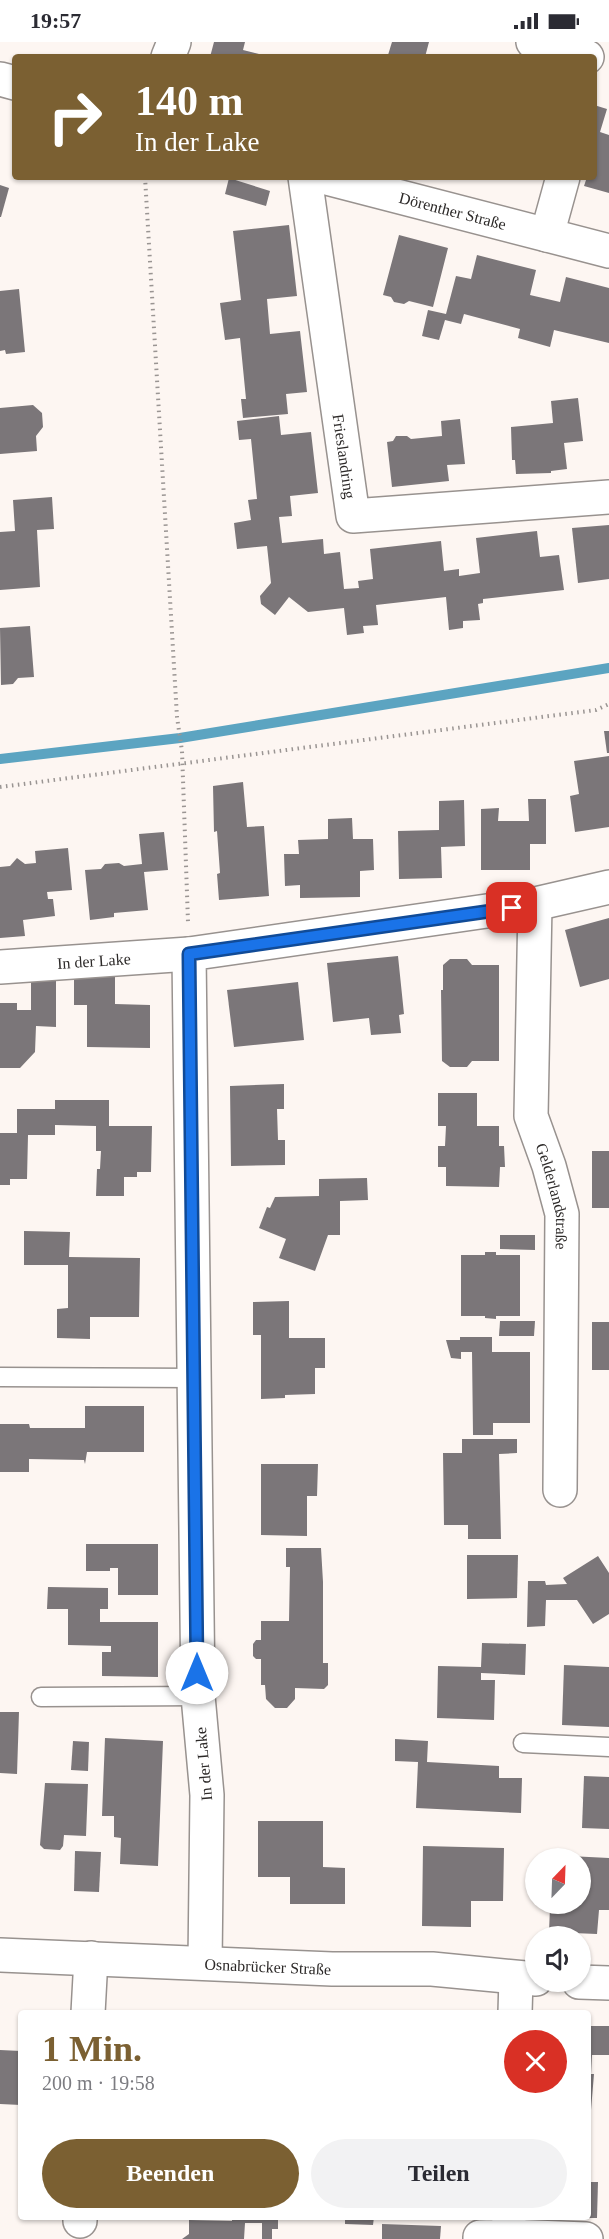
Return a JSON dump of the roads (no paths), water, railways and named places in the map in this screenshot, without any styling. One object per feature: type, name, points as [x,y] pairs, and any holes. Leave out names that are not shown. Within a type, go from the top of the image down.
[{"type":"street","points":[[533,42],[576,54]]},
{"type":"street","name":"Frieslandring","points":[[305,180],[353,516],[609,497]]},
{"type":"street","name":"Dörenther Straße","points":[[335,180],[609,251]]},
{"type":"street","points":[[547,235],[561,180]]},
{"type":"street","name":"In der Lake","points":[[0,968],[189,954],[535,904],[609,887]]},
{"type":"street","name":"Gelderlandstraße","points":[[535,904],[531,1116],[549,1166],[562,1214],[561,1490]]},
{"type":"street","name":"In der Lake","points":[[189,954],[198,1696],[207,1795],[205,1963]]},
{"type":"street","name":"Osnabrücker Straße","points":[[0,1955],[332,1969],[432,1969],[525,1978]]},
{"type":"street","points":[[88,2010],[91,1958]]},
{"type":"street","points":[[516,2010],[525,1981]]},
{"type":"street","points":[[591,1982],[609,1983]]},
{"type":"street","points":[[499,2231],[586,2239]]},
{"type":"lane","points":[[0,1377],[195,1378]]},
{"type":"lane","points":[[41,1696],[198,1696]]},
{"type":"lane","points":[[523,1743],[609,1747]]},
{"type":"waterway","points":[[0,759],[180,738],[609,668]]}]
